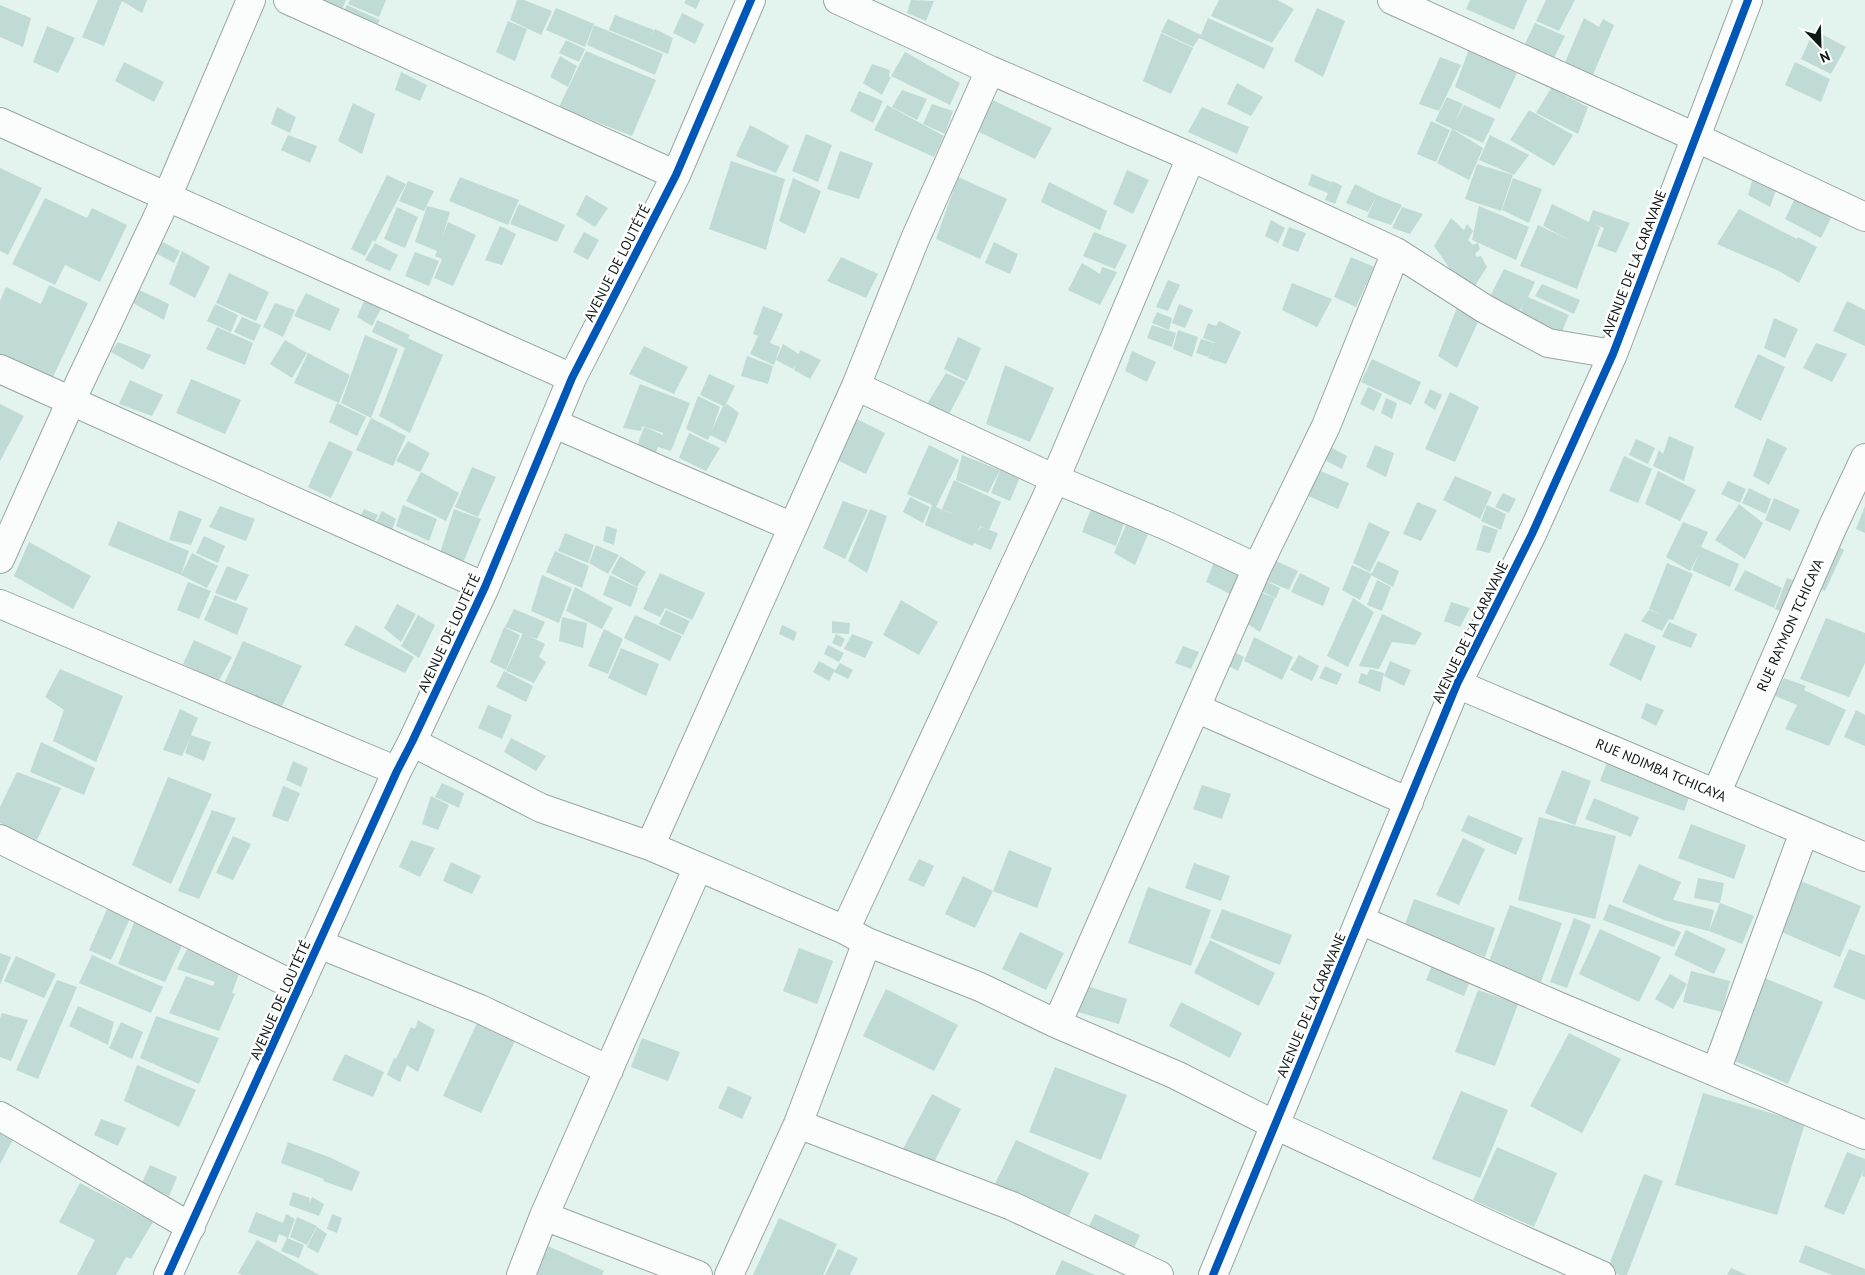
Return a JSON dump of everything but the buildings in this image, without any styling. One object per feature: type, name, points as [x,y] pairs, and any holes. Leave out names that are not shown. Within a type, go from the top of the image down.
[{"type":"street","points":[[0,559],[71,401],[167,197],[251,0]]},
{"type":"street","points":[[288,0],[676,175]]},
{"type":"street","name":"AVENUE DE LOUTÉTÉ","points":[[168,1275],[397,770],[485,587],[572,378],[676,175],[751,0]]},
{"type":"street","points":[[838,0],[990,70],[1191,157],[1396,252],[1485,309],[1548,343],[1613,354]]},
{"type":"street","points":[[1392,0],[1695,137],[1865,217]]},
{"type":"street","name":"AVENUE DE LA CARAVANE","points":[[1213,1275],[1457,684],[1532,534],[1613,354],[1748,0]]},
{"type":"street","points":[[650,846],[856,386],[915,239],[990,70]]},
{"type":"street","points":[[0,122],[572,378]]},
{"type":"street","points":[[729,1275],[798,1124],[856,936],[1055,480],[1191,157]]},
{"type":"street","points":[[1057,1024],[1257,568],[1326,426],[1396,252]]},
{"type":"street","points":[[0,369],[485,587]]},
{"type":"street","points":[[856,386],[1055,480],[1167,526],[1257,568]]},
{"type":"street","points":[[553,423],[662,472],[793,527]]},
{"type":"street","name":"RUE RAYMON TCHICAYA","points":[[1716,794],[1833,526],[1865,458]]},
{"type":"street","points":[[0,604],[397,770]]},
{"type":"street","name":"RUE NDIMBA TCHICAYA","points":[[1457,684],[1865,857]]},
{"type":"street","points":[[1196,708],[1409,802]]},
{"type":"street","points":[[412,742],[540,808],[650,846],[980,988],[1057,1024],[1176,1075],[1275,1125],[1601,1275]]},
{"type":"street","points":[[1716,1071],[1804,832]]},
{"type":"street","points":[[0,839],[299,988]]},
{"type":"street","points":[[521,1275],[544,1216],[698,867]]},
{"type":"street","points":[[1360,920],[1558,1006],[1865,1135]]},
{"type":"street","points":[[319,944],[480,1009],[609,1070]]},
{"type":"street","points":[[0,1116],[191,1226]]},
{"type":"street","points":[[798,1124],[1012,1206],[1159,1275]]},
{"type":"street","points":[[544,1216],[698,1275]]},
{"type":"cycle path","points":[[168,1275],[397,771],[485,587],[572,378],[676,175],[751,0]]},
{"type":"cycle path","points":[[1213,1275],[1457,684],[1532,534],[1613,354],[1748,0]]}]
